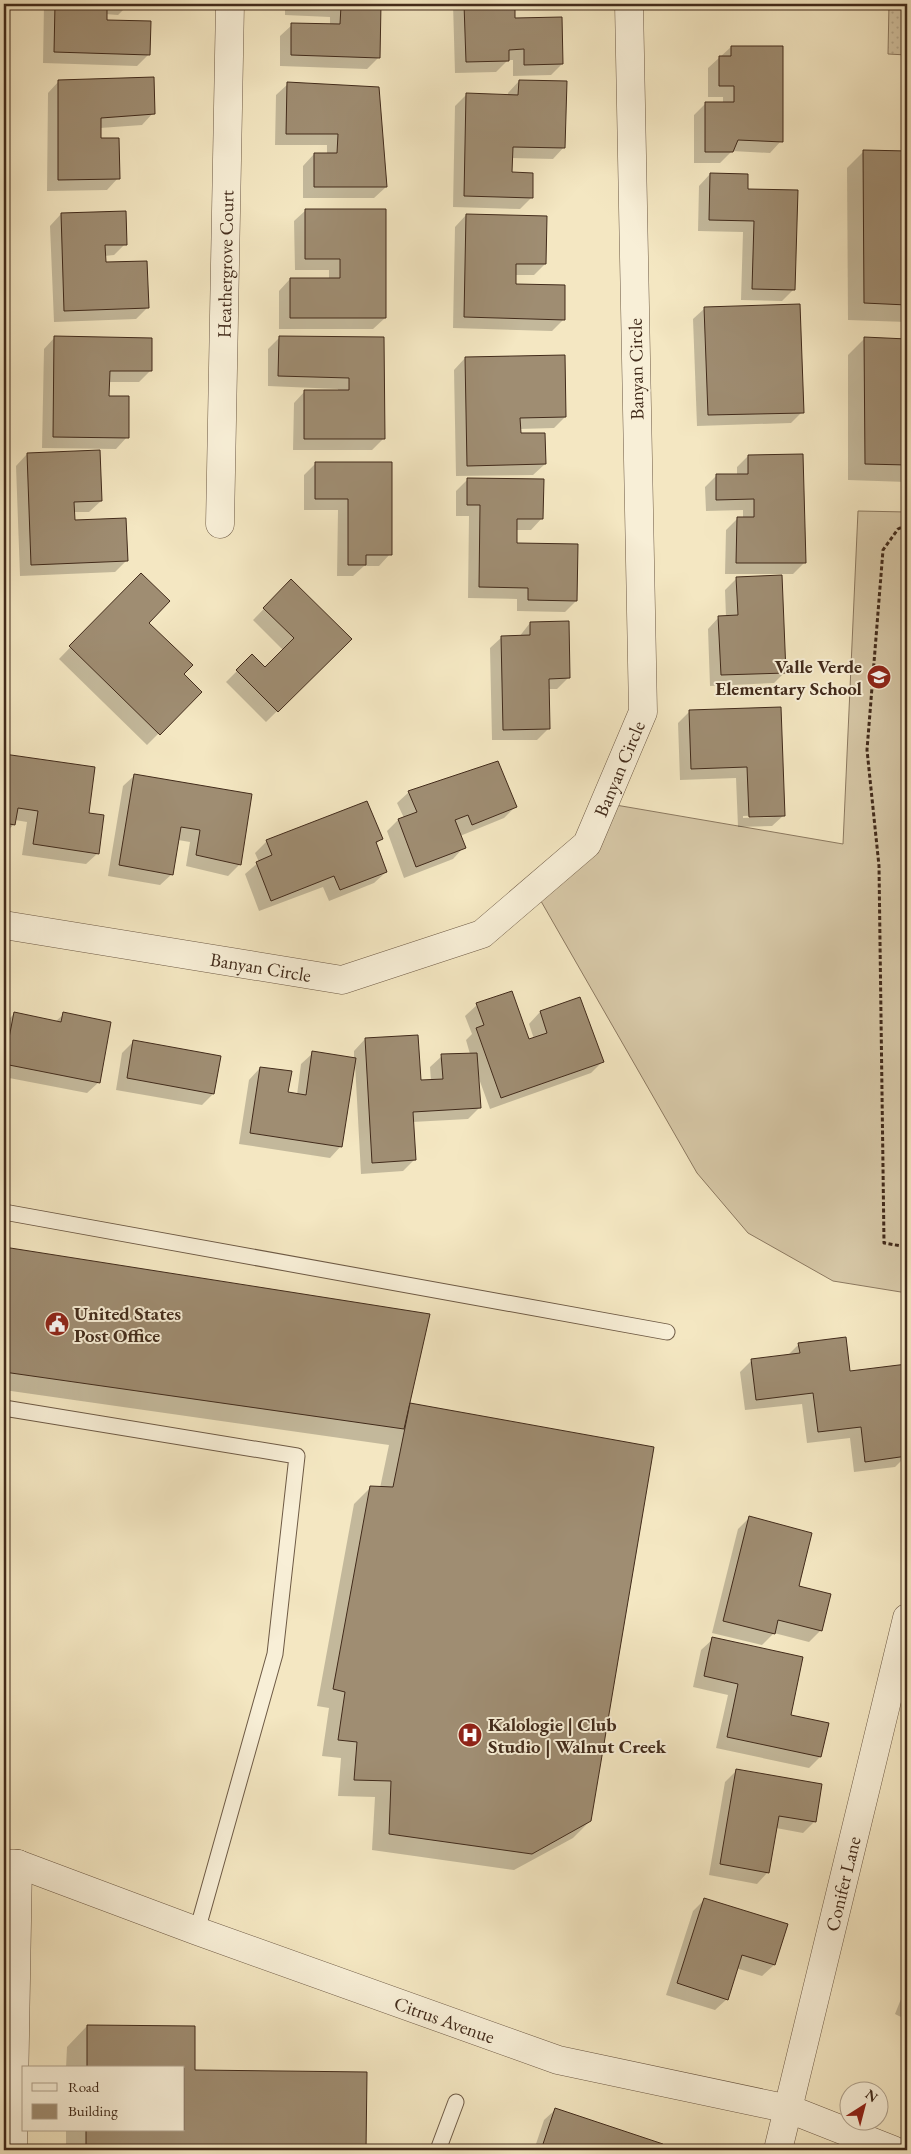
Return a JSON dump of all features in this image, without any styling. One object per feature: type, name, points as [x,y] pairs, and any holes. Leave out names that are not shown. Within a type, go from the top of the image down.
[{"type":"street","name":"Heathergrove Court","points":[[220,524],[230,4]]},
{"type":"street","name":"Banyan Circle","points":[[4,925],[342,980],[482,934],[587,844],[643,712],[629,4]]},
{"type":"street","name":"Conifer Lane","points":[[778,2150],[790,2109],[907,1618]]},
{"type":"street","name":"Citrus Avenue","points":[[11,1864],[558,2060],[790,2109],[893,2150]]},
{"type":"street","points":[[11,1864],[13,2150]]},
{"type":"lane","points":[[4,1212],[667,1332]]},
{"type":"lane","points":[[4,1408],[298,1456],[275,1654],[198,1931]]},
{"type":"lane","points":[[438,2150],[456,2102]]},
{"type":"path","points":[[907,524],[898,529],[883,550],[867,750],[879,866],[884,1243],[907,1247]]},
{"type":"shaded area","points":[[889,4],[907,4],[907,55],[888,54]]},
{"type":"shaded area","points":[[858,511],[907,512],[907,1293],[833,1281],[748,1233],[697,1173],[534,889],[604,803],[843,844]]},
{"type":"building","points":[[55,4],[107,4],[107,20],[151,21],[150,55],[54,52]]},
{"type":"building","points":[[296,4],[381,4],[380,58],[291,55],[291,23],[340,24],[341,6]]},
{"type":"building","points":[[464,4],[515,4],[515,18],[562,17],[563,64],[524,65],[524,49],[509,50],[509,61],[466,62]]},
{"type":"building","points":[[731,46],[783,46],[783,142],[738,140],[733,152],[705,152],[705,102],[734,102],[734,86],[719,86],[719,56],[731,56]]},
{"type":"building","points":[[154,77],[155,114],[101,118],[101,138],[119,138],[120,179],[58,180],[58,80]]},
{"type":"building","points":[[519,80],[567,81],[565,148],[513,147],[512,172],[533,173],[533,198],[464,196],[466,93],[518,95]]},
{"type":"building","points":[[287,82],[379,87],[387,187],[314,187],[314,153],[337,153],[338,134],[286,134]]},
{"type":"building","points":[[863,150],[907,151],[907,305],[864,303]]},
{"type":"building","points":[[710,173],[748,174],[748,189],[798,190],[795,290],[752,289],[754,221],[709,220]]},
{"type":"building","points":[[305,209],[386,209],[386,318],[290,318],[290,278],[340,278],[340,259],[305,259]]},
{"type":"building","points":[[126,211],[127,245],[105,245],[106,262],[147,261],[149,308],[64,311],[61,213]]},
{"type":"building","points":[[466,214],[547,216],[546,264],[516,264],[516,284],[565,285],[565,320],[464,317]]},
{"type":"building","points":[[800,304],[804,413],[708,415],[704,307]]},
{"type":"building","points":[[54,336],[152,338],[152,371],[110,371],[109,396],[129,396],[129,438],[53,437]]},
{"type":"building","points":[[279,336],[384,337],[385,439],[304,439],[304,390],[349,390],[349,378],[278,376]]},
{"type":"building","points":[[864,337],[907,339],[907,465],[865,464]]},
{"type":"building","points":[[565,355],[566,417],[520,418],[521,433],[545,433],[546,464],[467,466],[465,357]]},
{"type":"building","points":[[100,450],[102,501],[74,502],[75,520],[126,518],[128,561],[31,565],[27,453]]},
{"type":"building","points":[[803,454],[806,563],[736,563],[737,517],[754,517],[754,499],[716,500],[716,474],[748,474],[748,455]]},
{"type":"building","points":[[315,462],[392,462],[392,555],[366,555],[366,565],[348,565],[348,499],[315,499]]},
{"type":"building","points":[[467,478],[544,479],[543,519],[517,519],[517,543],[578,544],[577,601],[528,600],[528,588],[479,587],[480,505],[467,505]]},
{"type":"building","points":[[141,573],[170,601],[149,623],[193,665],[184,674],[202,692],[160,735],[69,646]]},
{"type":"building","points":[[782,575],[786,673],[721,675],[718,616],[738,615],[736,577]]},
{"type":"building","points":[[291,579],[352,639],[278,712],[236,670],[252,654],[265,667],[294,638],[263,608]]},
{"type":"building","points":[[569,621],[570,678],[549,679],[550,729],[503,730],[501,636],[530,635],[530,622]]},
{"type":"building","points":[[781,707],[785,816],[749,817],[747,767],[691,769],[689,710]]},
{"type":"building","points":[[4,754],[95,767],[89,813],[104,815],[99,854],[33,844],[38,811],[18,808],[15,825],[4,823]]},
{"type":"building","points":[[498,761],[517,807],[472,825],[468,815],[455,820],[466,848],[416,867],[398,819],[417,812],[408,791]]},
{"type":"building","points":[[134,774],[252,794],[241,865],[196,855],[200,830],[181,827],[173,875],[119,865]]},
{"type":"building","points":[[367,801],[383,839],[376,842],[387,872],[340,890],[334,876],[271,901],[256,862],[272,855],[266,840]]},
{"type":"building","points":[[512,991],[529,1039],[547,1033],[540,1011],[580,997],[604,1062],[501,1098],[476,1028],[484,1025],[476,1003]]},
{"type":"building","points":[[4,1010],[9,1011],[4,1046]]},
{"type":"building","points":[[14,1012],[61,1022],[63,1012],[111,1022],[100,1083],[4,1064]]},
{"type":"building","points":[[418,1035],[421,1080],[443,1079],[441,1054],[477,1053],[481,1108],[413,1112],[416,1160],[372,1163],[365,1038]]},
{"type":"building","points":[[133,1040],[221,1056],[214,1094],[127,1078]]},
{"type":"building","points":[[312,1051],[356,1058],[342,1147],[250,1133],[260,1067],[292,1071],[288,1092],[306,1095]]},
{"type":"building","points":[[4,1247],[430,1314],[404,1429],[4,1372]]},
{"type":"building","points":[[846,1337],[850,1371],[907,1364],[907,1417],[903,1417],[907,1456],[865,1462],[861,1427],[818,1432],[813,1393],[756,1400],[751,1359],[800,1353],[798,1343]]},
{"type":"building","points":[[410,1403],[654,1447],[591,1821],[532,1854],[389,1834],[391,1781],[354,1780],[357,1742],[338,1740],[345,1692],[333,1689],[370,1486],[393,1487]]},
{"type":"building","points":[[749,1516],[812,1533],[799,1586],[831,1594],[822,1631],[778,1620],[775,1634],[723,1621]]},
{"type":"building","points":[[712,1637],[803,1657],[791,1715],[829,1723],[821,1757],[727,1737],[738,1684],[704,1676]]},
{"type":"building","points":[[736,1769],[822,1784],[816,1822],[779,1816],[769,1873],[720,1864]]},
{"type":"building","points":[[704,1898],[788,1924],[775,1965],[742,1955],[728,2000],[677,1983]]},
{"type":"building","points":[[87,2025],[195,2026],[195,2070],[367,2072],[366,2150],[86,2150],[86,2132],[185,2132],[185,2066],[87,2066]]},
{"type":"building","points":[[555,2108],[663,2144],[661,2150],[546,2150],[542,2147]]},
{"type":"place","name":"Valle Verde Elementary School","points":[[879,677]]},
{"type":"place","name":"United States Post Office","points":[[57,1324]]},
{"type":"place","name":"Kalologie | Club Studio | Walnut Creek","points":[[470,1735]]}]
